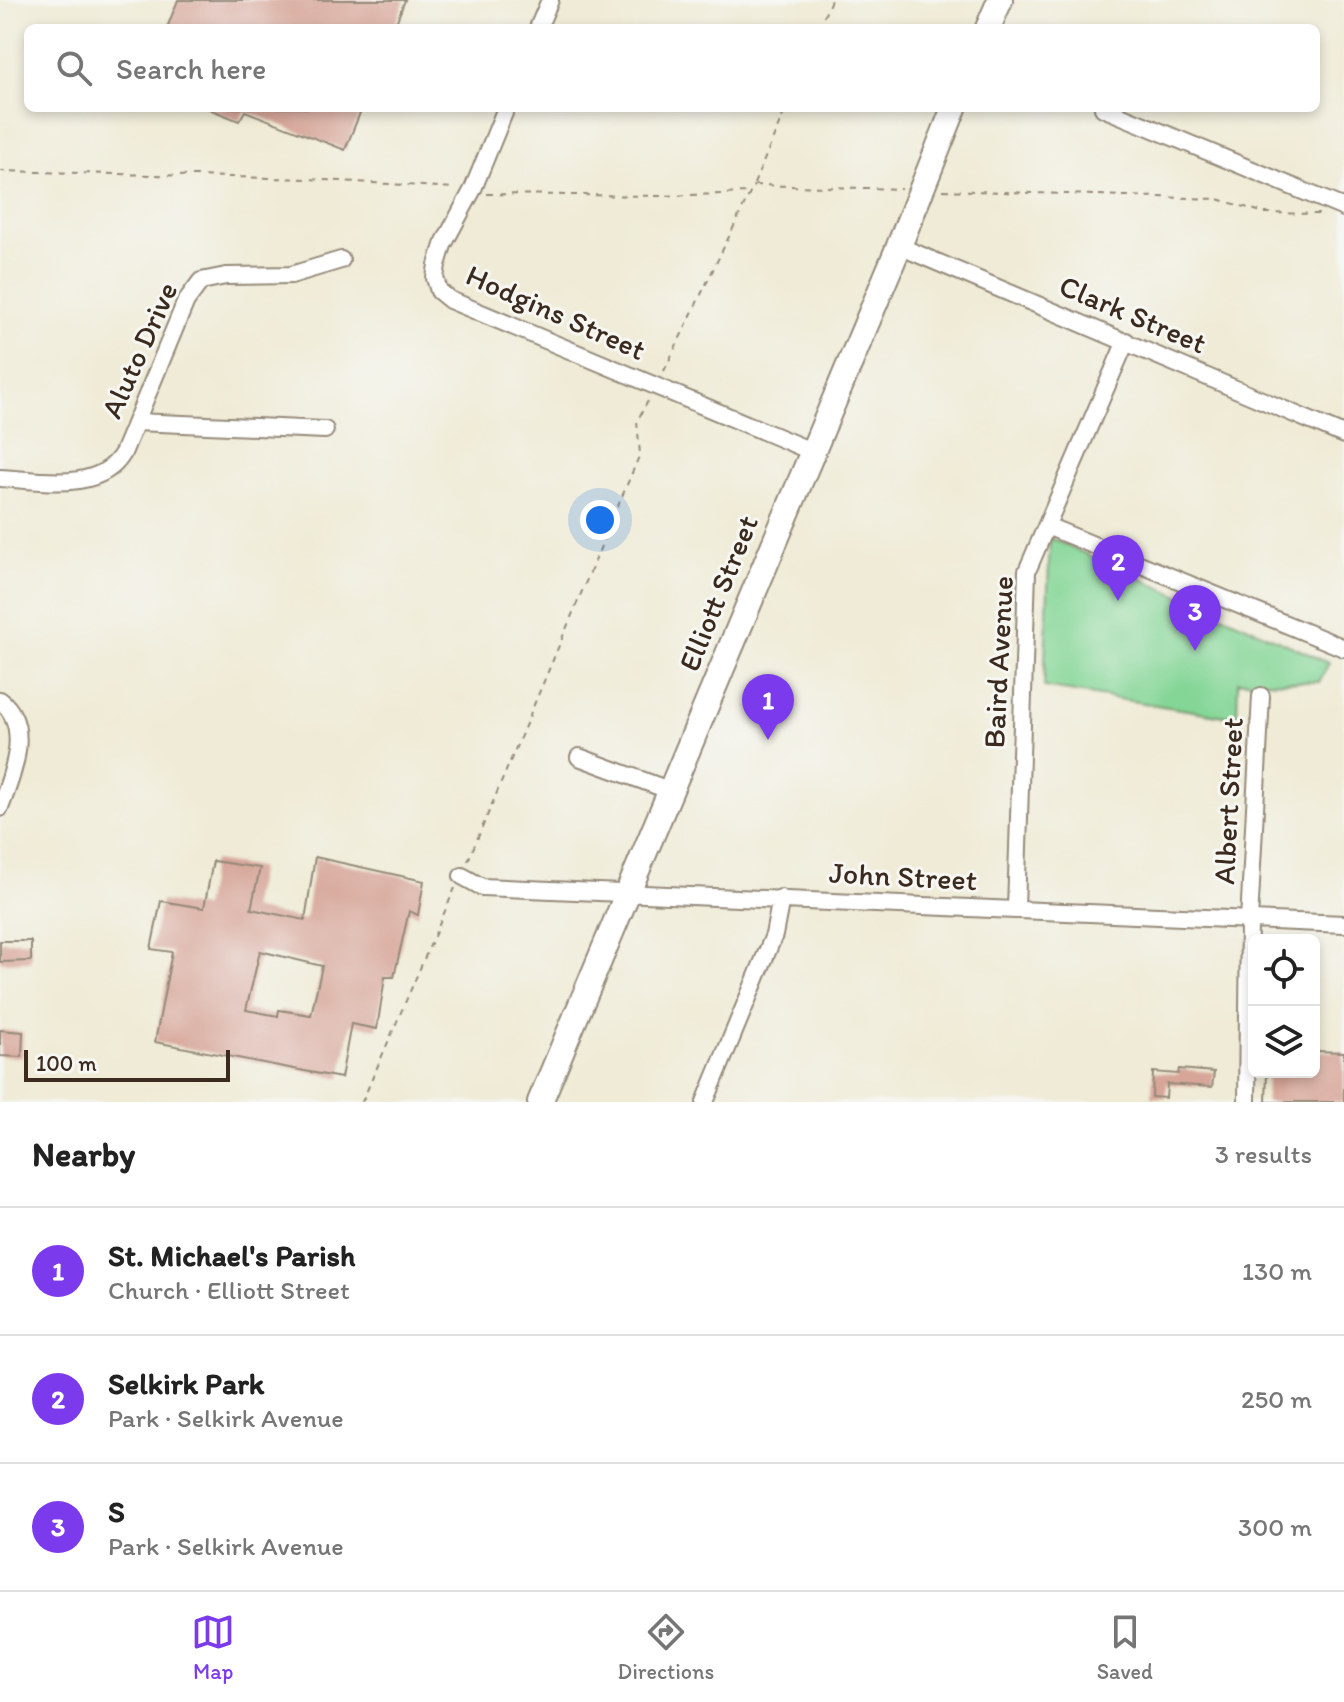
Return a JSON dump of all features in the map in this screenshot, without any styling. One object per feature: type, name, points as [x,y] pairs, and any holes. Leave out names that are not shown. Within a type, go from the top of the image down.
[{"type":"street","points":[[540,24],[550,0]]},
{"type":"street","points":[[990,24],[1000,0]]},
{"type":"street","name":"Hodgins Street","points":[[504,112],[473,189],[443,245],[435,278],[439,291],[450,300],[656,386]]},
{"type":"street","name":"Elliott Street","points":[[540,1102],[952,112]]},
{"type":"street","points":[[1113,112],[1342,207]]},
{"type":"street","name":"Clark Street","points":[[899,246],[1344,435]]},
{"type":"street","name":"Aluto Drive","points":[[0,478],[51,480],[93,477],[109,471],[123,453],[186,301],[201,281],[226,276],[291,275],[341,260]]},
{"type":"street","name":"Baird Avenue","points":[[1016,909],[1027,571],[1126,341]]},
{"type":"street","points":[[656,386],[811,451]]},
{"type":"street","points":[[136,422],[325,430]]},
{"type":"street","points":[[1047,526],[1344,648]]},
{"type":"street","name":"Albert Street","points":[[1247,1102],[1249,921],[1261,696]]},
{"type":"street","points":[[0,808],[18,742],[17,723],[3,702]]},
{"type":"street","points":[[579,757],[671,791]]},
{"type":"street","name":"John Street","points":[[462,876],[482,887],[627,895],[781,898],[1344,924]]},
{"type":"street","points":[[705,1102],[774,935],[781,898]]},
{"type":"path","points":[[821,24],[831,0]]},
{"type":"path","points":[[362,1102],[462,876],[640,454],[637,421],[754,185],[784,112]]},
{"type":"path","points":[[0,171],[309,179],[473,189],[486,194],[662,196],[750,193]]},
{"type":"path","points":[[754,185],[1218,199],[1265,213],[1331,215],[1342,207]]},
{"type":"green space","points":[[1050,538],[1329,663],[1319,682],[1238,681],[1237,718],[1044,687]]},
{"type":"building","points":[[178,0],[405,0],[396,24],[169,24]]},
{"type":"building","points":[[217,112],[244,112],[239,121]]},
{"type":"building","points":[[248,112],[360,112],[345,150]]},
{"type":"building","points":[[315,857],[424,881],[418,915],[409,911],[394,977],[385,977],[377,1029],[351,1024],[341,1078],[155,1042],[172,952],[151,949],[161,901],[204,908],[213,861],[260,868],[251,909],[305,920]],"holes":[[[260,951],[322,966],[311,1015],[279,1010],[278,1016],[246,1010]]]},
{"type":"building","points":[[0,941],[31,941],[31,961],[0,962]]},
{"type":"building","points":[[0,1030],[23,1032],[22,1057],[0,1056]]},
{"type":"building","points":[[1320,1051],[1344,1052],[1344,1102],[1266,1102],[1267,1078],[1320,1078]]},
{"type":"building","points":[[1179,1069],[1214,1072],[1212,1087],[1167,1084],[1166,1098],[1152,1097],[1153,1072],[1178,1074]]},
{"type":"place","name":"Selkirk Park","points":[[1118,601]]},
{"type":"place","name":"S","points":[[1195,651]]},
{"type":"place","name":"St. Michael's Parish","points":[[768,740]]}]
